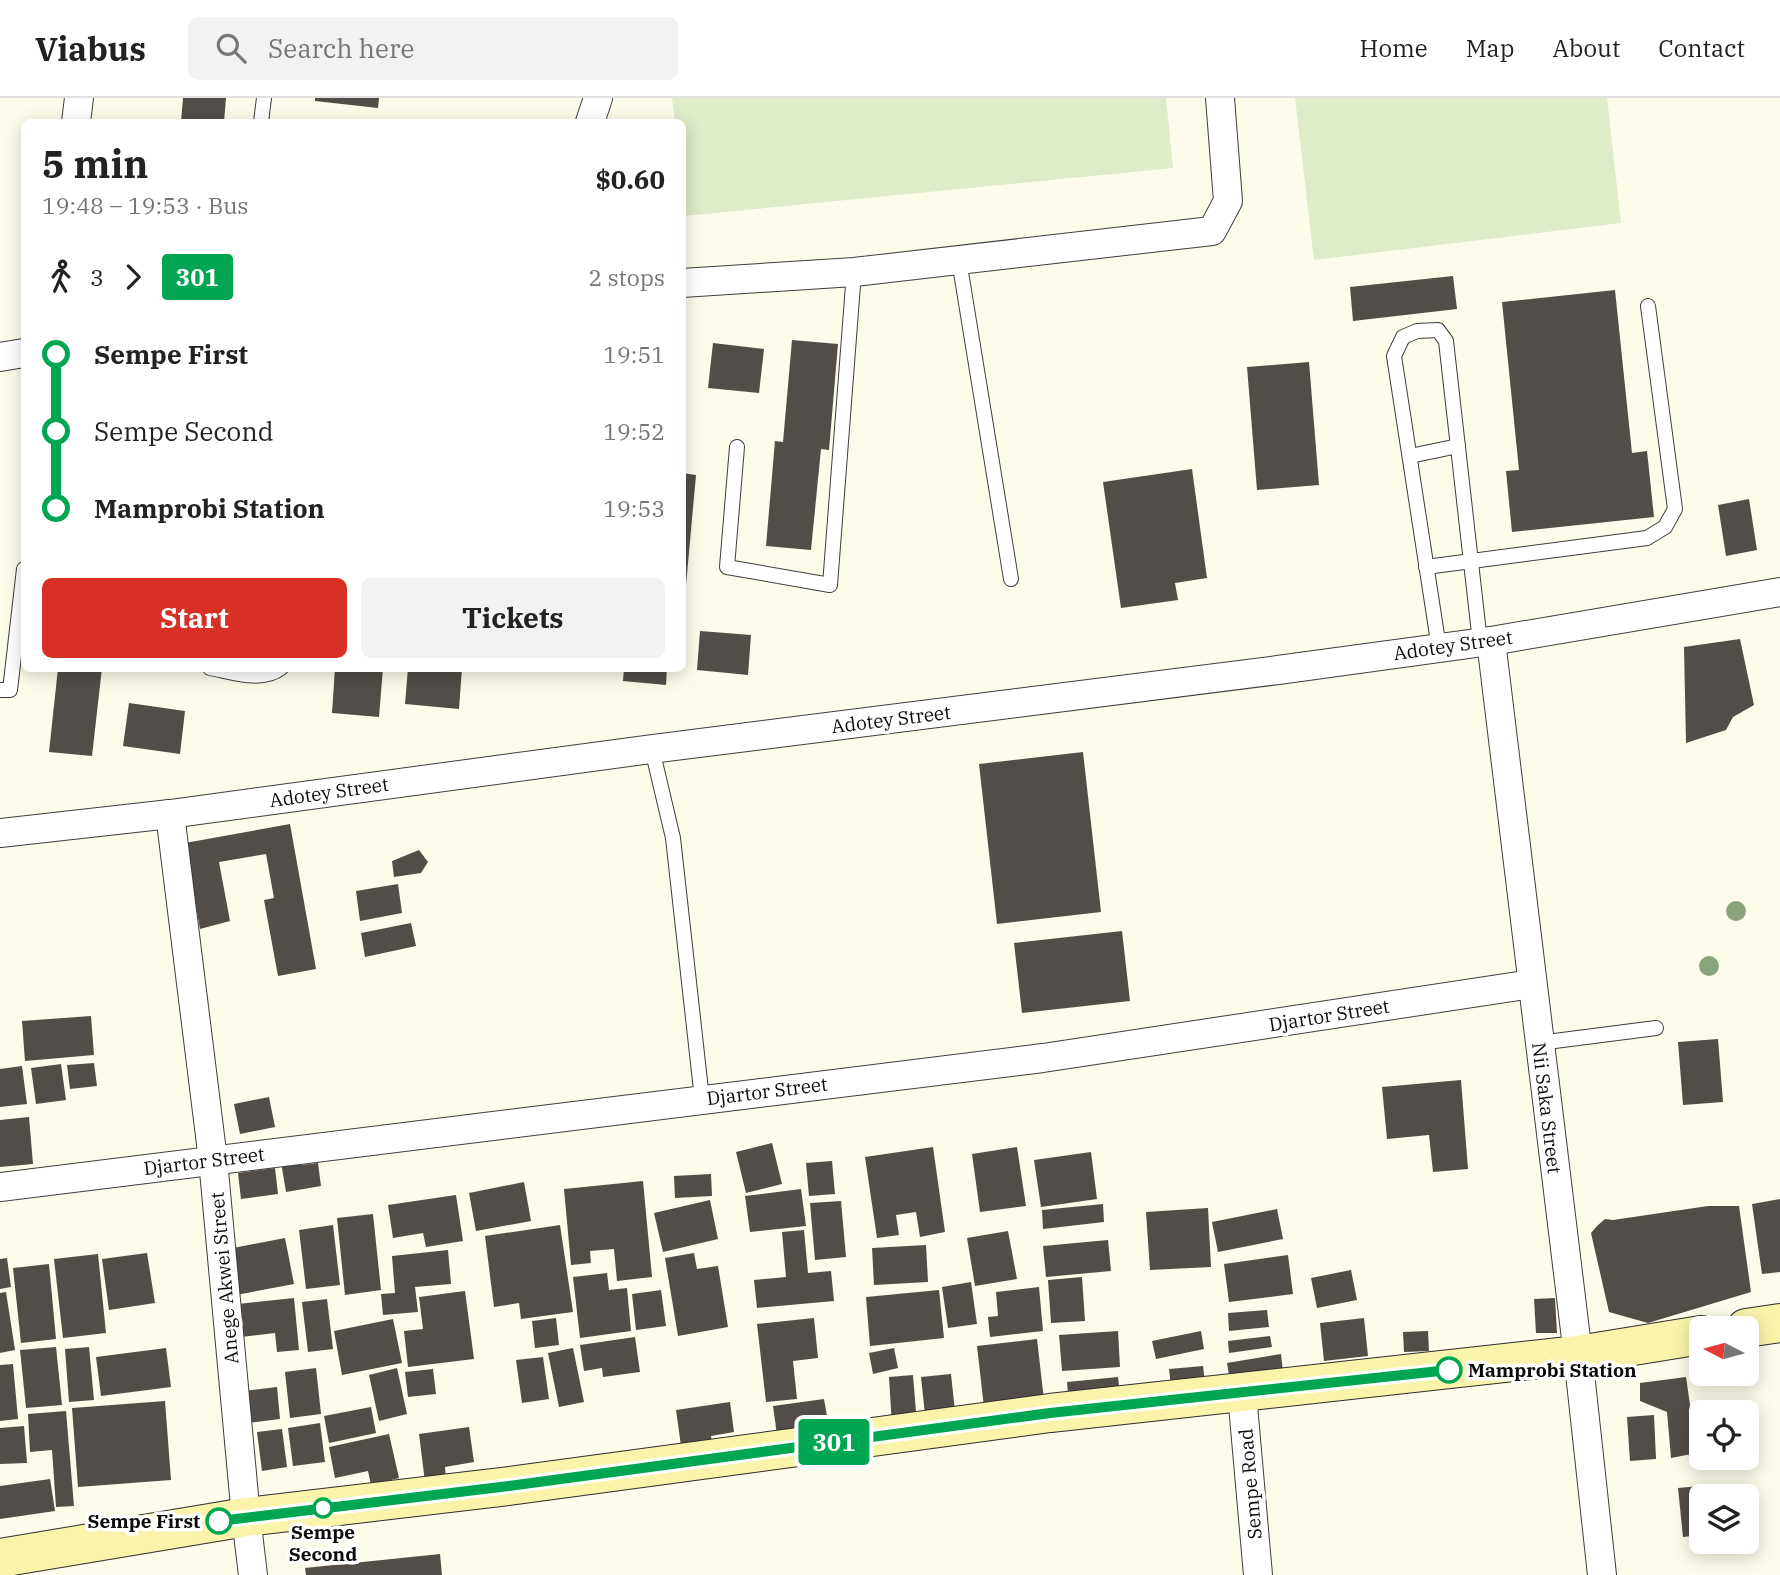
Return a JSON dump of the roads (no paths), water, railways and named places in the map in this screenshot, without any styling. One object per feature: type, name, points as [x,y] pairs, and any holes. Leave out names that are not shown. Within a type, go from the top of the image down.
[{"type":"main road","points":[[1759,1326],[1780,1323]]},
{"type":"main road","points":[[0,1558],[246,1517],[509,1486],[1050,1413],[1578,1355],[1689,1337]]},
{"type":"street","points":[[76,119],[79,98]]},
{"type":"street","points":[[591,119],[598,98]]},
{"type":"street","points":[[686,283],[854,272],[1212,231],[1228,201],[1220,98]]},
{"type":"street","points":[[0,357],[21,354]]},
{"type":"street","name":"Adotey Street","points":[[0,833],[170,814],[1485,642],[1780,592]]},
{"type":"street","name":"Nii Saka Street","points":[[1485,642],[1532,984],[1602,1575]]},
{"type":"street","name":"Anege Akwei Street","points":[[170,814],[213,1160],[253,1575]]},
{"type":"street","name":"Djartor Street","points":[[0,1187],[1043,1058],[1532,984]]},
{"type":"street","name":"Sempe Road","points":[[1242,1394],[1258,1575]]},
{"type":"lane","points":[[261,119],[264,98]]},
{"type":"lane","points":[[959,260],[1011,579]]},
{"type":"lane","points":[[737,447],[727,567],[830,585],[854,272]]},
{"type":"lane","points":[[1426,567],[1647,538],[1665,527],[1675,509],[1648,306]]},
{"type":"lane","points":[[1439,648],[1394,356],[1403,337],[1417,331],[1438,330],[1446,341],[1471,560],[1485,642]]},
{"type":"lane","points":[[1409,456],[1458,446]]},
{"type":"lane","points":[[0,690],[10,690],[21,595]]},
{"type":"lane","points":[[234,672],[260,676],[273,675],[276,672]]},
{"type":"lane","points":[[652,749],[673,838],[702,1099]]},
{"type":"lane","points":[[1539,1044],[1657,1028]]},
{"type":"place","name":"Mamprobi Station","points":[[1449,1370]]},
{"type":"place","name":"Sempe Second","points":[[323,1508]]},
{"type":"place","name":"Sempe First","points":[[219,1521]]}]
